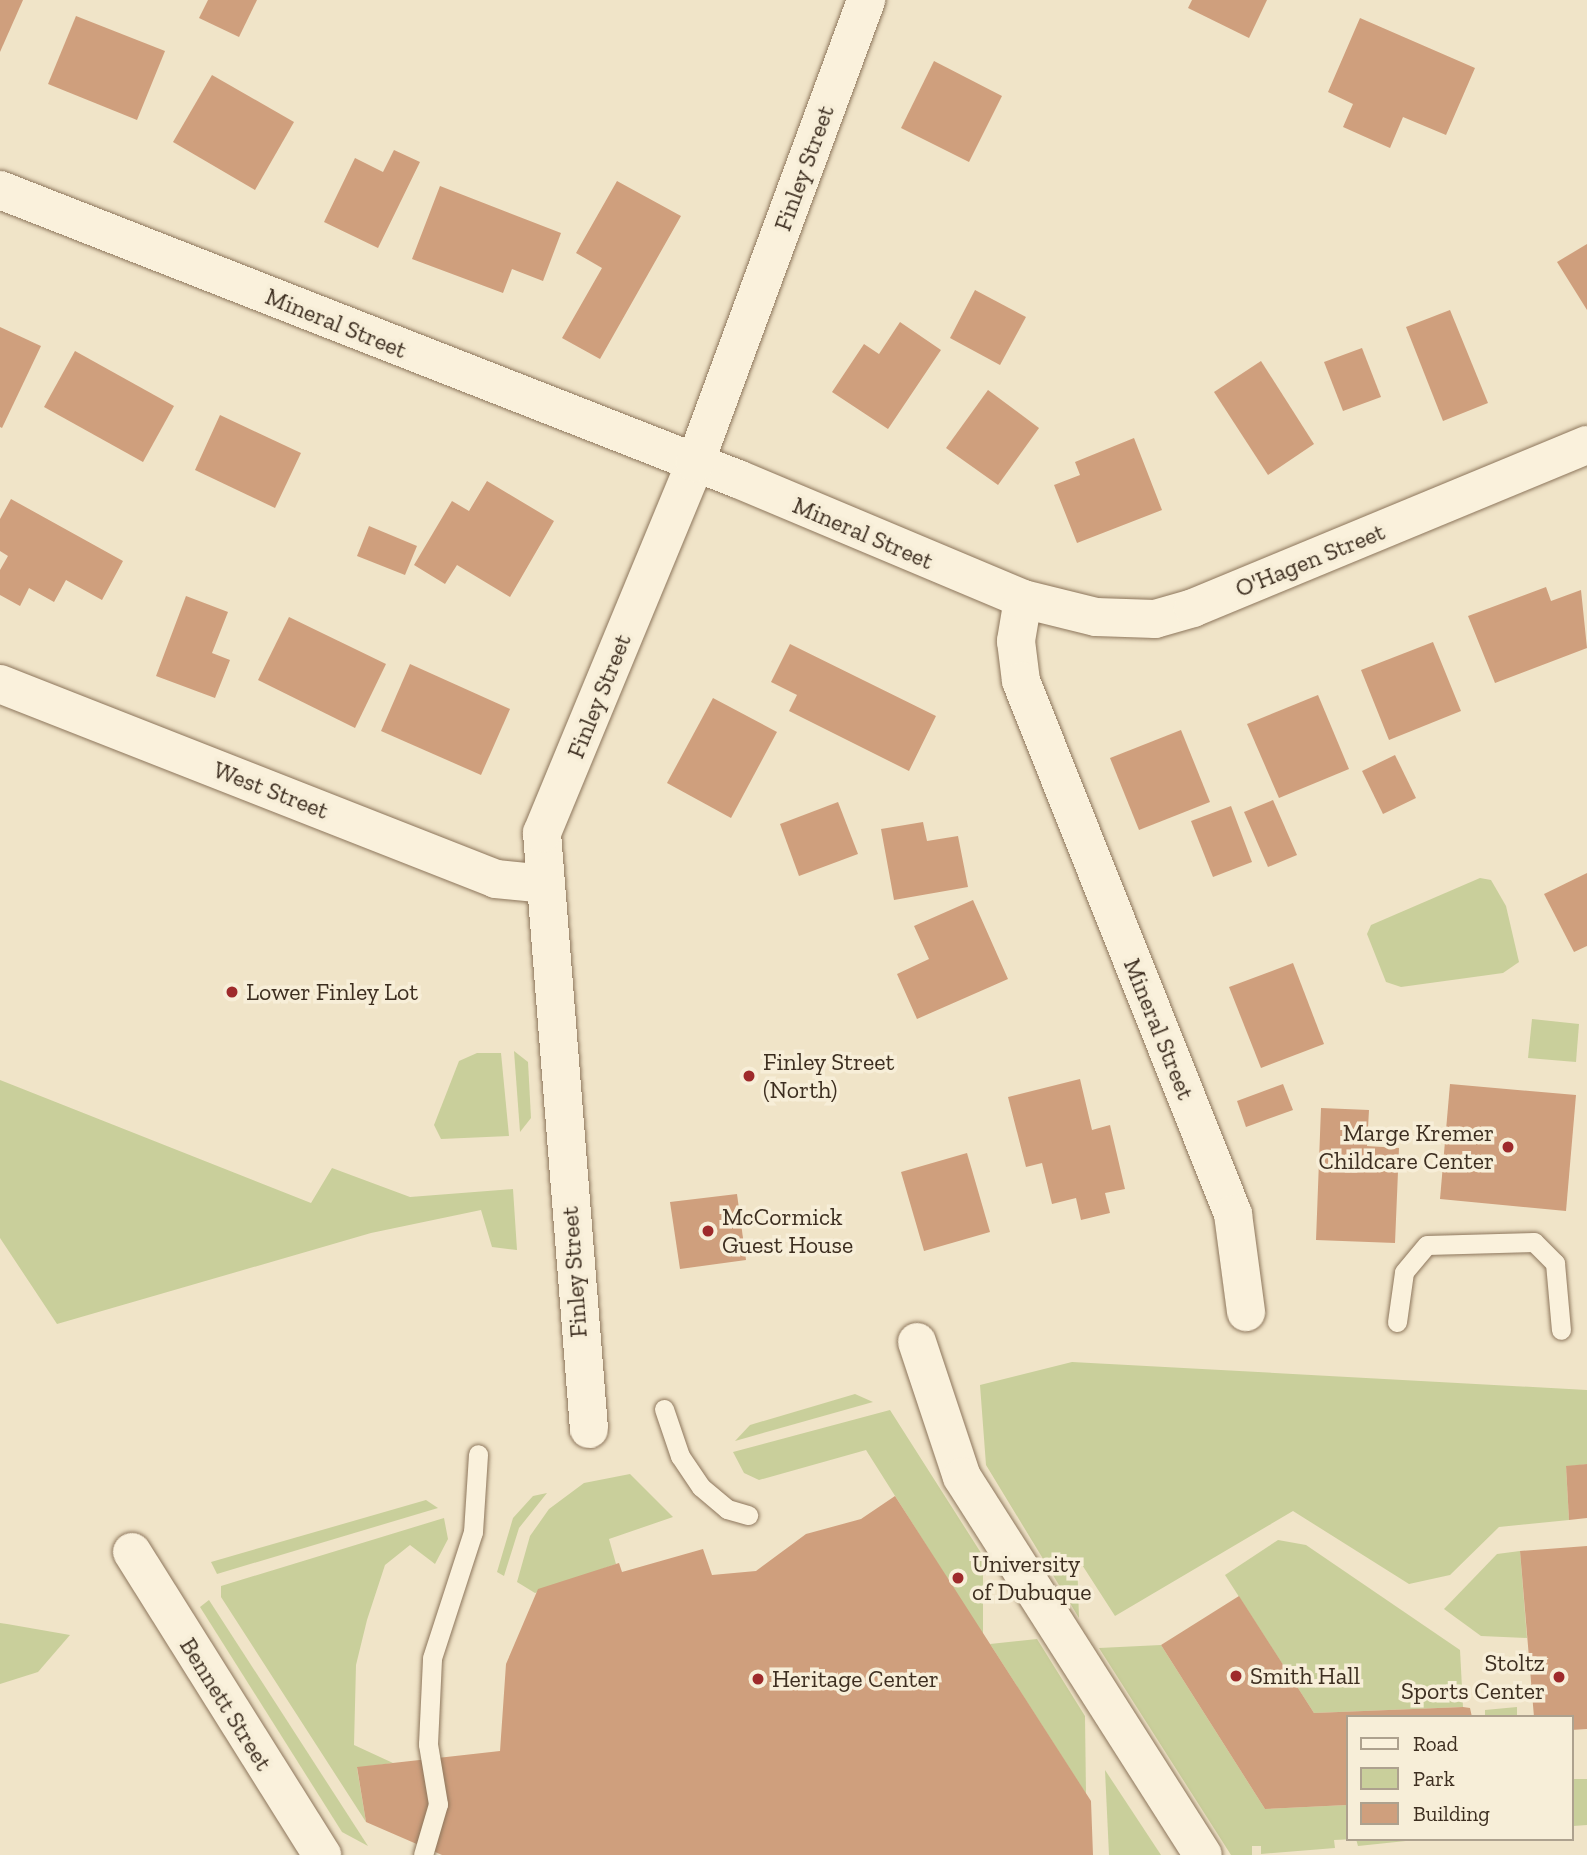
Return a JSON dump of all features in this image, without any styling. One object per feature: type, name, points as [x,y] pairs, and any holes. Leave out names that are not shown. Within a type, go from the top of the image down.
[{"type":"street","name":"Finley Street","points":[[589,1429],[542,833],[695,463],[866,0]]},
{"type":"street","name":"Mineral Street","points":[[0,190],[695,463],[1023,599],[1016,642],[1021,681],[1233,1214],[1246,1312]]},
{"type":"street","name":"O'Hagen Street","points":[[1023,599],[1096,617],[1168,615],[1587,445]]},
{"type":"street","name":"West Street","points":[[0,684],[496,878],[545,884]]},
{"type":"street","points":[[917,1342],[962,1477],[1203,1855]]},
{"type":"street","name":"Bennett Street","points":[[132,1552],[322,1855]]},
{"type":"lane","points":[[1397,1322],[1404,1272],[1427,1245],[1534,1242],[1555,1263],[1561,1330]]},
{"type":"lane","points":[[664,1409],[680,1457],[701,1487],[727,1509],[748,1515]]},
{"type":"lane","points":[[423,1855],[438,1804],[428,1744],[432,1658],[473,1532],[478,1454]]},
{"type":"green space","points":[[1480,878],[1491,880],[1506,906],[1519,962],[1503,973],[1401,987],[1386,982],[1367,934],[1371,925]]},
{"type":"green space","points":[[1532,1019],[1579,1024],[1576,1062],[1528,1058]]},
{"type":"green space","points":[[514,1051],[528,1062],[531,1118],[520,1132]]},
{"type":"green space","points":[[477,1053],[501,1053],[509,1136],[441,1139],[434,1125],[459,1061]]},
{"type":"green space","points":[[0,1080],[311,1203],[332,1168],[410,1197],[513,1189],[517,1250],[492,1247],[481,1210],[371,1233],[57,1324],[0,1238]]},
{"type":"green space","points":[[1072,1362],[1587,1390],[1587,1464],[1566,1467],[1569,1520],[1499,1527],[1450,1575],[1409,1584],[1293,1511],[1115,1616],[1077,1557],[1079,1618],[986,1465],[980,1385]]},
{"type":"green space","points":[[855,1394],[873,1402],[735,1441],[750,1425]]},
{"type":"green space","points":[[890,1410],[983,1556],[983,1635],[866,1450],[759,1480],[744,1473],[733,1452]]},
{"type":"green space","points":[[630,1474],[673,1517],[609,1539],[616,1564],[535,1593],[517,1582],[530,1536],[549,1509],[584,1483]]},
{"type":"green space","points":[[547,1493],[519,1528],[504,1576],[497,1572],[513,1518],[533,1496]]},
{"type":"green space","points":[[426,1500],[438,1508],[217,1574],[211,1562]]},
{"type":"green space","points":[[444,1518],[448,1539],[435,1564],[410,1545],[385,1565],[367,1620],[356,1665],[354,1745],[393,1763],[357,1768],[366,1822],[221,1597],[221,1586]]},
{"type":"green space","points":[[1278,1540],[1306,1545],[1460,1650],[1463,1707],[1314,1713],[1225,1575]]},
{"type":"green space","points":[[1520,1551],[1527,1638],[1481,1636],[1444,1609],[1497,1554]]},
{"type":"green space","points":[[209,1600],[368,1846],[342,1832],[200,1607]]},
{"type":"green space","points":[[0,1623],[70,1635],[38,1672],[0,1684]]},
{"type":"green space","points":[[1037,1639],[1085,1716],[1086,1794],[990,1644]]},
{"type":"green space","points":[[1161,1645],[1265,1809],[1346,1805],[1346,1839],[1334,1840],[1335,1848],[1261,1854],[1261,1846],[1252,1846],[1252,1855],[1231,1855],[1099,1648]]},
{"type":"green space","points":[[1517,1707],[1517,1715],[1485,1715],[1485,1710]]},
{"type":"green space","points":[[1105,1770],[1161,1855],[1109,1855]]},
{"type":"green space","points":[[1573,1779],[1587,1779],[1587,1825],[1573,1826]]},
{"type":"green space","points":[[1357,1841],[1406,1841],[1358,1846]]},
{"type":"building","points":[[0,0],[23,0],[0,52]]},
{"type":"building","points":[[208,0],[257,0],[239,37],[199,18]]},
{"type":"building","points":[[1192,0],[1267,0],[1249,38],[1188,8]]},
{"type":"building","points":[[76,16],[165,51],[137,120],[48,84]]},
{"type":"building","points":[[1360,18],[1475,68],[1446,135],[1403,117],[1390,148],[1343,127],[1353,104],[1328,92]]},
{"type":"building","points":[[934,61],[1002,96],[969,162],[901,128]]},
{"type":"building","points":[[212,75],[294,122],[255,190],[173,142]]},
{"type":"building","points":[[394,150],[420,162],[378,248],[324,222],[355,158],[383,172]]},
{"type":"building","points":[[617,181],[681,216],[600,359],[562,338],[602,268],[576,253]]},
{"type":"building","points":[[440,186],[561,233],[543,281],[512,269],[503,293],[412,259]]},
{"type":"building","points":[[1587,244],[1587,310],[1557,262]]},
{"type":"building","points":[[975,290],[1026,317],[1000,365],[950,338]]},
{"type":"building","points":[[1450,310],[1488,403],[1443,421],[1406,327]]},
{"type":"building","points":[[900,322],[941,350],[888,429],[832,392],[864,344],[879,354]]},
{"type":"building","points":[[0,327],[41,346],[2,428],[0,427]]},
{"type":"building","points":[[1362,348],[1381,397],[1343,411],[1324,362]]},
{"type":"building","points":[[75,351],[174,406],[143,462],[44,407]]},
{"type":"building","points":[[1261,361],[1314,444],[1268,475],[1214,392]]},
{"type":"building","points":[[988,390],[1039,428],[998,485],[946,448]]},
{"type":"building","points":[[220,415],[301,453],[275,508],[195,470]]},
{"type":"building","points":[[1134,438],[1162,510],[1077,543],[1054,485],[1080,475],[1075,462]]},
{"type":"building","points":[[487,481],[554,521],[510,597],[457,565],[445,584],[414,565],[452,501],[469,511]]},
{"type":"building","points":[[11,499],[123,561],[102,600],[66,580],[54,602],[29,588],[20,606],[0,595],[0,570],[8,556],[0,551],[0,519]]},
{"type":"building","points":[[369,526],[417,546],[405,575],[357,556]]},
{"type":"building","points":[[1546,587],[1551,601],[1581,590],[1587,648],[1495,683],[1468,616]]},
{"type":"building","points":[[186,596],[228,612],[212,653],[230,660],[215,698],[156,676]]},
{"type":"building","points":[[289,617],[386,664],[355,728],[258,680]]},
{"type":"building","points":[[1433,642],[1461,711],[1389,740],[1361,670]]},
{"type":"building","points":[[790,644],[936,716],[909,771],[789,711],[797,695],[771,682]]},
{"type":"building","points":[[410,664],[510,709],[481,775],[381,731]]},
{"type":"building","points":[[1318,695],[1349,769],[1279,798],[1247,724]]},
{"type":"building","points":[[713,698],[777,732],[731,818],[667,783]]},
{"type":"building","points":[[1181,730],[1210,802],[1139,830],[1110,758]]},
{"type":"building","points":[[1395,755],[1416,798],[1383,814],[1362,771]]},
{"type":"building","points":[[1273,800],[1297,855],[1268,867],[1244,812]]},
{"type":"building","points":[[838,802],[858,854],[799,876],[780,824]]},
{"type":"building","points":[[1231,806],[1252,862],[1213,877],[1191,821]]},
{"type":"building","points":[[923,822],[927,841],[958,836],[968,887],[894,900],[881,829]]},
{"type":"building","points":[[1587,873],[1587,946],[1574,952],[1544,894]]},
{"type":"building","points":[[973,900],[1008,979],[917,1019],[897,974],[929,959],[914,926]]},
{"type":"building","points":[[1293,963],[1324,1044],[1261,1068],[1229,987]]},
{"type":"building","points":[[1080,1079],[1092,1130],[1110,1125],[1125,1189],[1105,1193],[1110,1213],[1081,1220],[1076,1198],[1052,1204],[1042,1163],[1026,1167],[1008,1097]]},
{"type":"building","points":[[1283,1084],[1293,1110],[1246,1127],[1237,1101]]},
{"type":"building","name":"Marge Kremer Childcare Center","points":[[1450,1084],[1576,1095],[1566,1211],[1440,1199]]},
{"type":"building","points":[[1321,1108],[1369,1110],[1367,1146],[1399,1148],[1395,1243],[1316,1240]]},
{"type":"building","points":[[967,1153],[990,1232],[924,1251],[901,1172]]},
{"type":"building","name":"McCormick Guest House","points":[[737,1194],[746,1260],[680,1269],[670,1202]]},
{"type":"building","points":[[1587,1464],[1587,1518],[1569,1520],[1566,1466]]},
{"type":"building","name":"Heritage Center","points":[[895,1496],[1091,1801],[1093,1855],[442,1855],[366,1822],[357,1767],[500,1751],[506,1664],[538,1589],[619,1563],[622,1572],[703,1549],[712,1575],[756,1571],[806,1534],[861,1519]]},
{"type":"building","name":"Stoltz Sports Center","points":[[1587,1546],[1587,1729],[1573,1730],[1573,1715],[1534,1715],[1520,1551]]},
{"type":"building","name":"Smith Hall","points":[[1239,1596],[1314,1713],[1463,1707],[1470,1708],[1472,1715],[1346,1715],[1346,1805],[1265,1809],[1161,1645]]},
{"type":"place","name":"Lower Finley Lot","points":[[232,992]]},
{"type":"place","name":"Finley Street (North)","points":[[749,1076]]},
{"type":"place","name":"Marge Kremer Childcare Center","points":[[1508,1147]]},
{"type":"place","name":"McCormick Guest House","points":[[708,1231]]},
{"type":"place","name":"University of Dubuque","points":[[958,1578]]},
{"type":"place","name":"Smith Hall","points":[[1236,1676]]},
{"type":"place","name":"Stoltz Sports Center","points":[[1559,1677]]},
{"type":"place","name":"Heritage Center","points":[[758,1679]]}]
